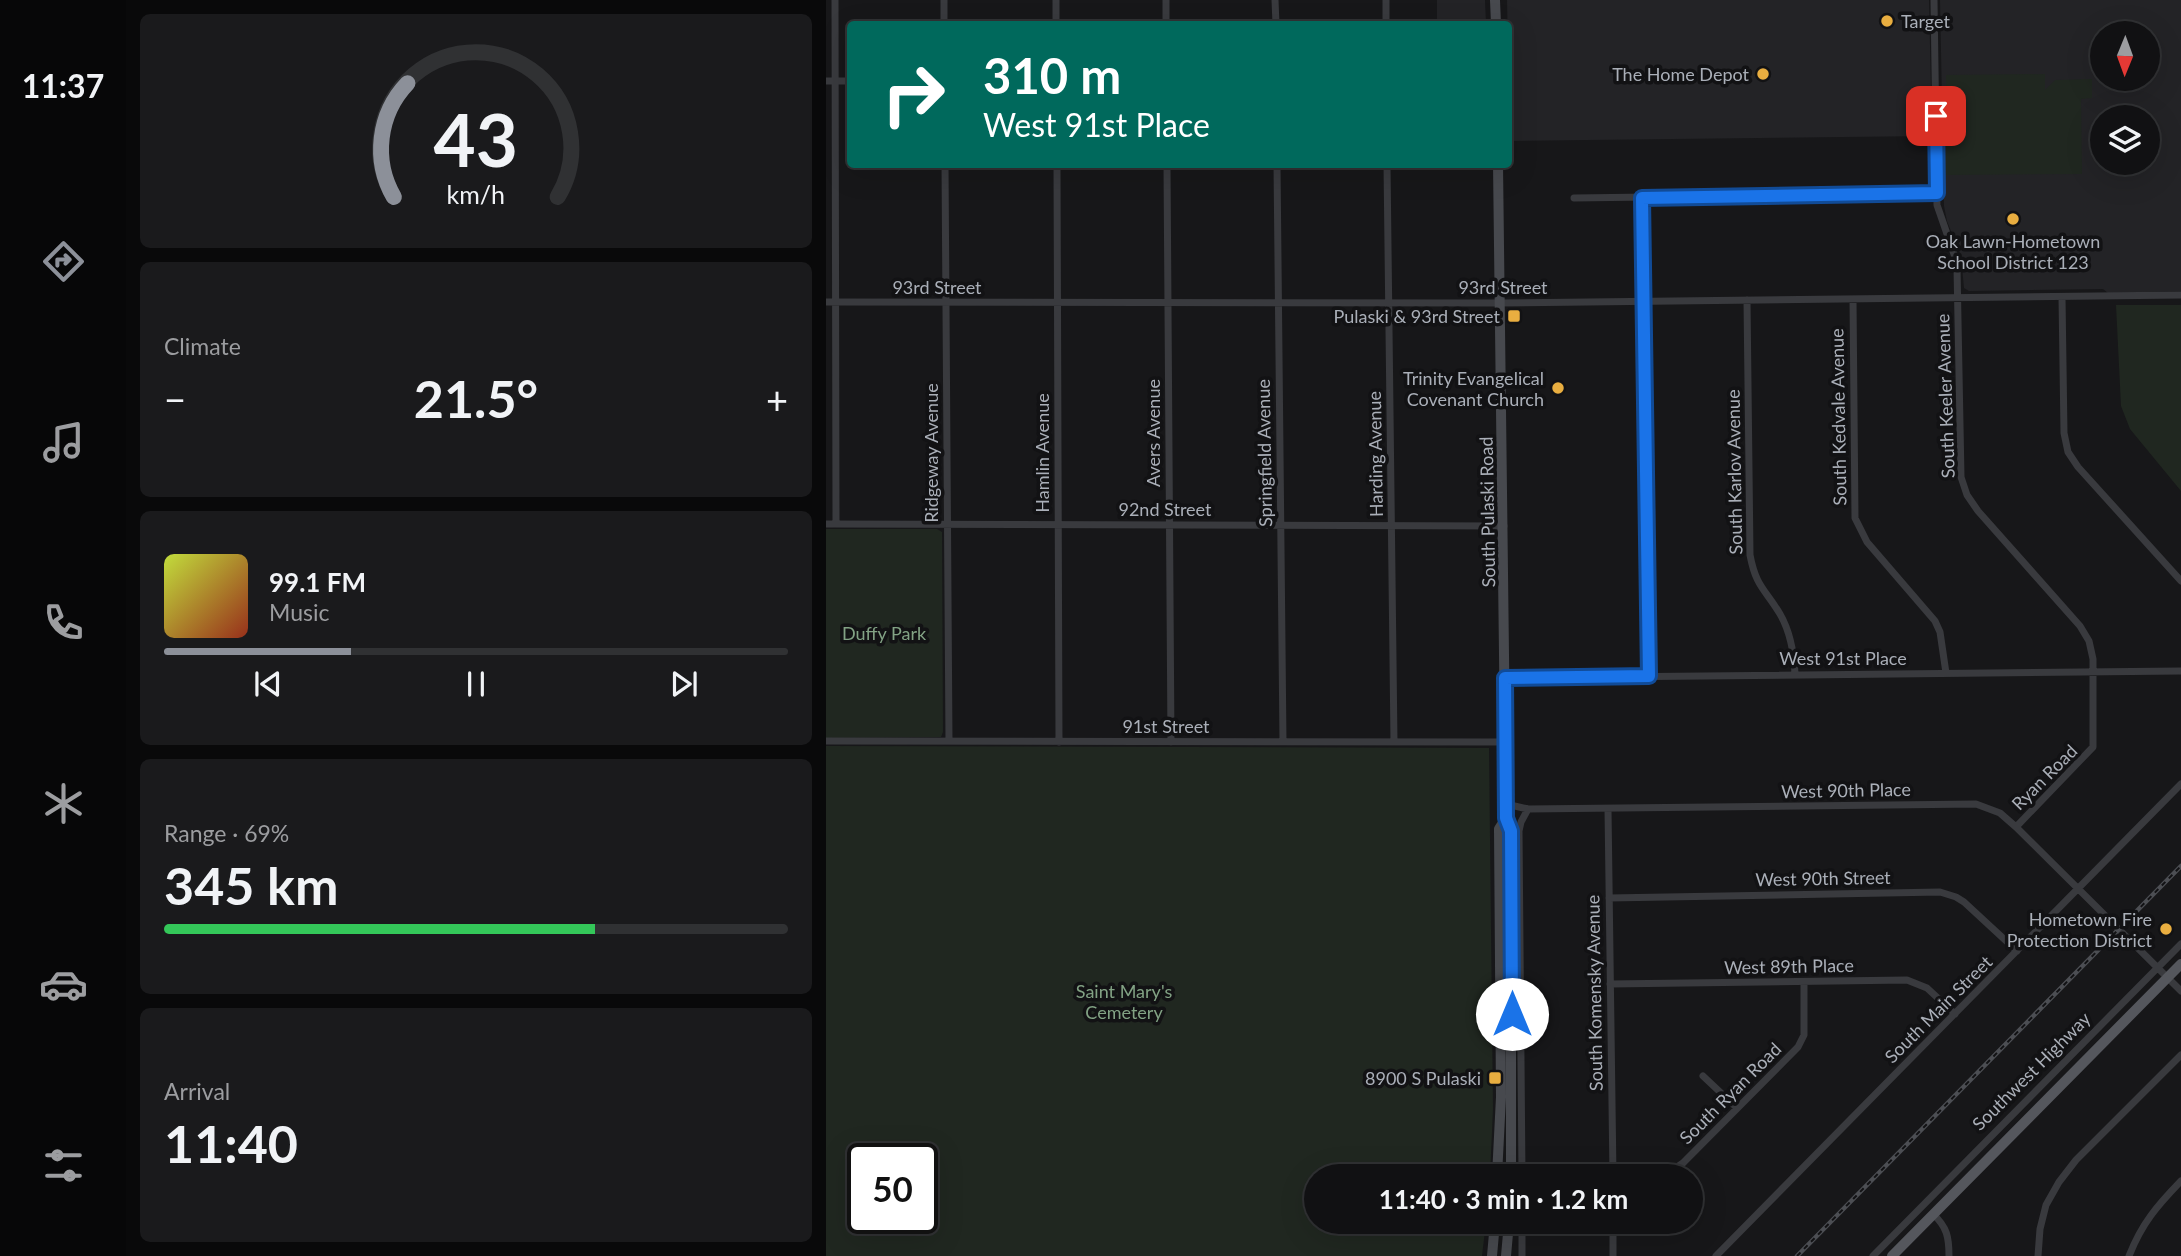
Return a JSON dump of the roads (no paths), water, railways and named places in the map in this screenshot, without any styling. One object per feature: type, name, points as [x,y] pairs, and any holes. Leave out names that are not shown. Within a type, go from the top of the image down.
[{"type":"main road","points":[[1496,0],[1496,21]]},
{"type":"main road","name":"South Pulaski Road","points":[[1498,168],[1506,818],[1511,831],[1511,1164]]},
{"type":"main road","name":"South Pulaski Road","points":[[1498,1164],[1501,1097],[1499,829],[1506,818]]},
{"type":"main road","name":"Southwest Highway","points":[[1892,1256],[2181,964]]},
{"type":"main road","points":[[1492,1256],[1494,1234]]},
{"type":"main road","points":[[1506,1256],[1508,1234]]},
{"type":"street","points":[[835,0],[836,524]]},
{"type":"street","points":[[944,0],[944,21]]},
{"type":"street","points":[[1056,0],[1056,21]]},
{"type":"street","points":[[1166,0],[1166,21]]},
{"type":"street","points":[[1275,0],[1276,21]]},
{"type":"street","points":[[1386,0],[1386,21]]},
{"type":"street","name":"South Keeler Avenue","points":[[1934,0],[1937,193],[1939,214],[1956,262],[1960,468],[1967,495],[1978,511],[2080,626],[2092,650],[2094,747]]},
{"type":"street","points":[[826,81],[847,81]]},
{"type":"street","name":"Ridgeway Avenue","points":[[944,168],[949,741]]},
{"type":"street","name":"Hamlin Avenue","points":[[1057,168],[1059,742]]},
{"type":"street","name":"Avers Avenue","points":[[1167,168],[1171,742]]},
{"type":"street","name":"Springfield Avenue","points":[[1277,168],[1283,742]]},
{"type":"street","name":"Harding Avenue","points":[[1387,168],[1394,742]]},
{"type":"street","points":[[1574,198],[1937,193]]},
{"type":"street","points":[[1642,198],[1649,676]]},
{"type":"street","name":"93rd Street","points":[[826,302],[1500,303],[2181,295]]},
{"type":"street","points":[[2062,297],[2064,433],[2068,452],[2078,467],[2181,580]]},
{"type":"street","name":"South Kedvale Avenue","points":[[1853,299],[1855,518],[1867,542],[1935,621],[1940,632],[1946,673]]},
{"type":"street","name":"South Karlov Avenue","points":[[1747,300],[1753,572],[1787,630],[1795,674]]},
{"type":"street","name":"92nd Street","points":[[826,524],[1504,526]]},
{"type":"street","name":"West 91st Place","points":[[1505,678],[2181,671]]},
{"type":"street","name":"91st Street","points":[[826,741],[1506,742]]},
{"type":"street","name":"Ryan Road","points":[[2016,827],[2094,747]]},
{"type":"street","name":"South Main Street","points":[[1716,1256],[2181,784]]},
{"type":"street","name":"West 90th Place","points":[[1506,804],[1528,809],[1976,804],[2000,813],[2016,827],[2181,991]]},
{"type":"street","points":[[1522,1164],[1519,831],[1528,809]]},
{"type":"street","name":"West 90th Place","points":[[1506,818],[1522,814],[1528,809]]},
{"type":"street","name":"South Komensky Avenue","points":[[1608,809],[1613,1164]]},
{"type":"street","name":"West 90th Street","points":[[1609,898],[1940,892],[1964,902],[2017,951]]},
{"type":"street","name":"Southwest Highway","points":[[1874,1256],[2181,944]]},
{"type":"street","name":"West 89th Place","points":[[1610,984],[1913,981],[1927,988],[1955,1014]]},
{"type":"street","name":"South Ryan Road","points":[[1682,1164],[1802,1041],[1804,982]]},
{"type":"street","points":[[2038,1256],[2040,1229],[2046,1205],[2059,1182],[2077,1160],[2181,1055]]},
{"type":"street","points":[[1703,1076],[1737,1108]]},
{"type":"street","points":[[2129,1256],[2137,1234],[2150,1213],[2181,1181]]},
{"type":"street","points":[[1933,1214],[1943,1224],[1949,1236],[1949,1256]]},
{"type":"street","points":[[1906,1223],[1915,1232]]},
{"type":"street","points":[[1522,1234],[1522,1256]]},
{"type":"street","points":[[1613,1234],[1613,1256]]},
{"type":"railway","points":[[1797,1256],[2181,866]]},
{"type":"place","name":"Target","points":[[1887,21]]},
{"type":"place","name":"The Home Depot","points":[[1763,74]]},
{"type":"place","name":"Oak Lawn-Hometown School District 123","points":[[2013,219]]},
{"type":"place","name":"Pulaski & 93rd Street","points":[[1514,316]]},
{"type":"place","name":"Trinity Evangelical Covenant Church","points":[[1558,388]]},
{"type":"place","name":"Hometown Fire Protection District","points":[[2166,929]]},
{"type":"place","name":"8900 S Pulaski","points":[[1495,1078]]},
{"type":"park label","name":"Duffy Park","points":[[884,633]]},
{"type":"park label","name":"Saint Mary's Cemetery","points":[[1124,1002]]}]
